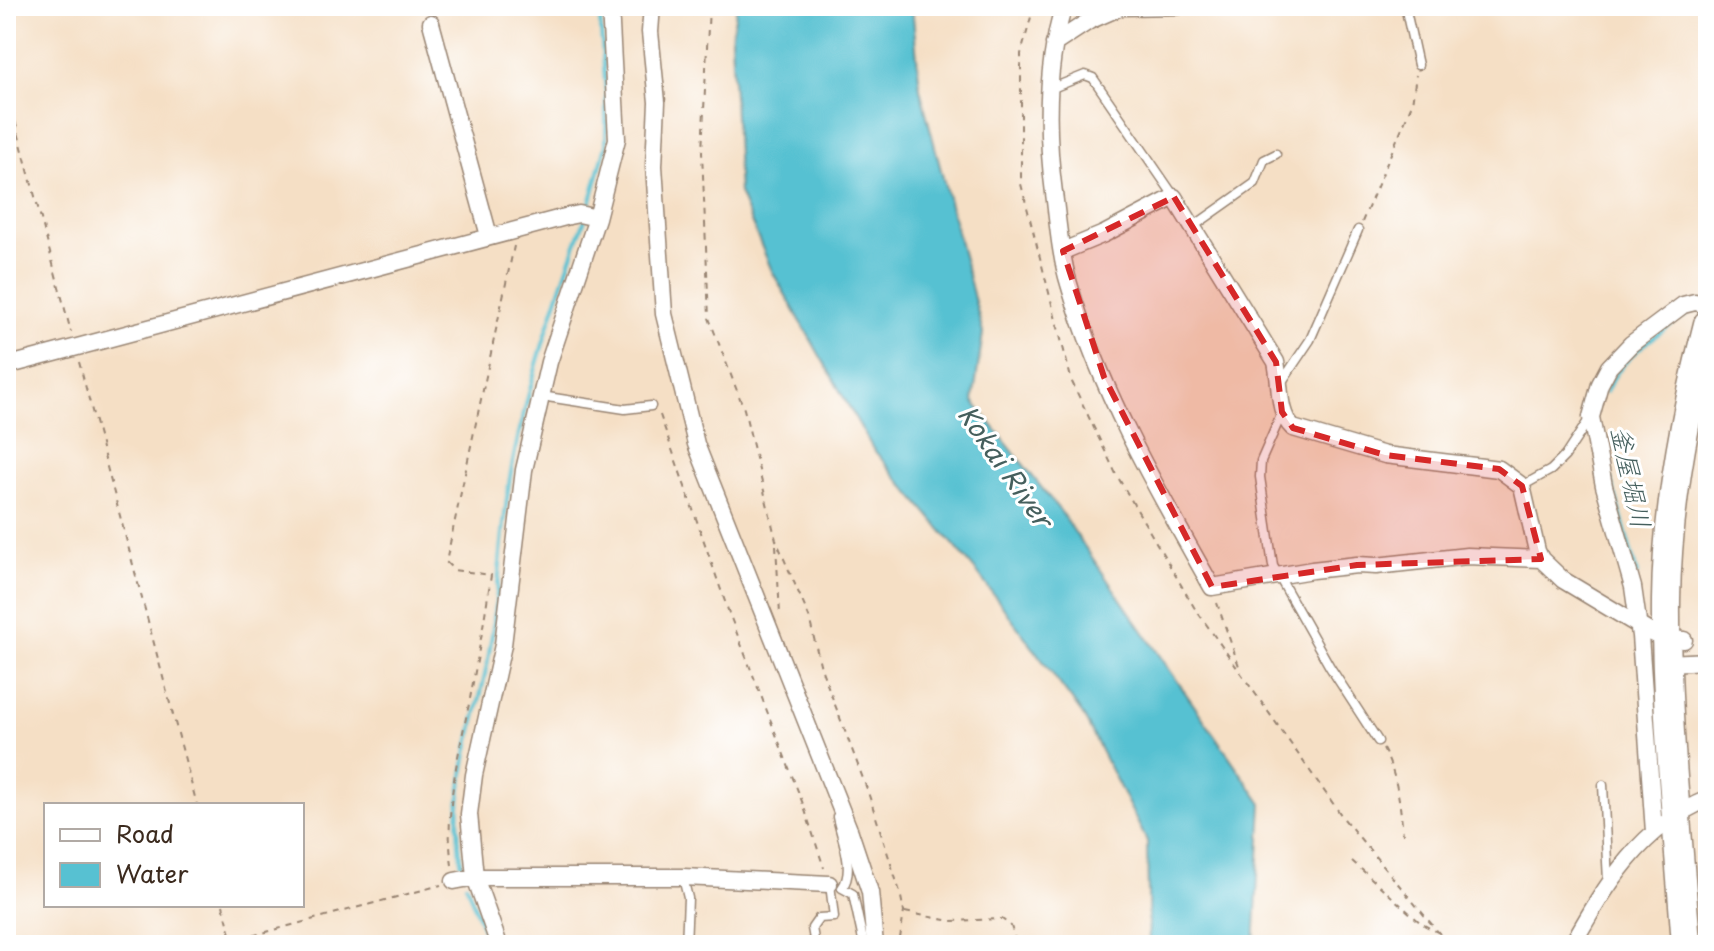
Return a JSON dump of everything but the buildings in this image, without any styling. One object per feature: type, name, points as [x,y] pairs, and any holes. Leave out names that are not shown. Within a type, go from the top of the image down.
[{"type":"highway","points":[[1682,653],[1669,556],[1677,471],[1694,378],[1708,324]]},
{"type":"highway","points":[[1686,945],[1684,591],[1695,469],[1708,397]]},
{"type":"highway","points":[[1683,813],[1703,945]]},
{"type":"street","points":[[499,945],[464,879],[469,814],[474,775],[503,645],[518,504],[541,396],[565,309],[597,218],[617,139],[610,6]]},
{"type":"street","points":[[652,6],[650,32],[657,102],[654,166],[664,314],[696,444],[828,776],[870,892],[875,945]]},
{"type":"street","points":[[1064,6],[1054,44],[1048,149],[1068,281],[1104,377],[1159,493],[1212,587],[1327,568],[1467,556],[1541,559]]},
{"type":"street","points":[[1054,44],[1089,21],[1121,7],[1179,6]]},
{"type":"street","points":[[431,23],[489,236]]},
{"type":"street","points":[[1063,251],[1104,234],[1174,197],[1276,362],[1285,421],[1305,433],[1385,455],[1499,469],[1522,486],[1541,559],[1563,580],[1682,653]]},
{"type":"street","points":[[6,366],[489,236],[579,214],[597,218]]},
{"type":"street","points":[[1572,945],[1608,882],[1626,859],[1683,813],[1638,625],[1633,587],[1604,486],[1591,417],[1600,384],[1609,367],[1631,344],[1683,305],[1695,302],[1708,305]]},
{"type":"street","points":[[464,879],[683,877],[836,886]]},
{"type":"lane","points":[[1405,6],[1418,65]]},
{"type":"lane","points":[[1050,89],[1085,75],[1093,78],[1174,197]]},
{"type":"lane","points":[[1194,226],[1255,183],[1264,160],[1276,154]]},
{"type":"lane","points":[[1281,383],[1310,340],[1358,230]]},
{"type":"lane","points":[[541,396],[625,409],[651,406]]},
{"type":"lane","points":[[1282,412],[1261,461],[1260,477],[1276,576],[1378,741]]},
{"type":"lane","points":[[1522,486],[1558,463],[1591,417]]},
{"type":"lane","points":[[828,776],[848,867],[848,879],[836,886]]},
{"type":"lane","points":[[1603,785],[1608,882]]},
{"type":"lane","points":[[683,877],[688,898],[686,945]]},
{"type":"lane","points":[[815,945],[812,928],[819,918],[834,917],[836,886]]},
{"type":"lane","points":[[836,886],[853,894],[864,945]]},
{"type":"path","points":[[709,6],[702,152],[709,318],[744,409],[776,540],[809,617],[821,668],[867,789],[900,892],[904,912],[899,945]]},
{"type":"path","points":[[1358,230],[1412,104],[1418,65]]},
{"type":"path","points":[[6,87],[196,803]]},
{"type":"path","points":[[218,945],[464,879],[451,845],[455,771],[491,575],[454,570],[446,562],[518,229]]},
{"type":"path","points":[[651,406],[659,414],[729,613],[836,886]]},
{"type":"path","points":[[776,540],[780,614]]},
{"type":"path","points":[[1212,587],[1241,673]]},
{"type":"path","points":[[1378,741],[1392,766],[1399,790],[1403,835]]},
{"type":"path","points":[[1352,861],[1422,924],[1463,945]]},
{"type":"path","points":[[224,907],[234,943]]},
{"type":"path","points":[[904,912],[951,921],[1002,919],[1011,926],[1017,945]]},
{"type":"highlighted area","points":[[1174,197],[1276,362],[1282,412],[1293,428],[1385,455],[1499,469],[1522,486],[1541,559],[1357,565],[1212,587],[1104,377],[1063,251]]},
{"type":"water","name":"Kokai River","points":[[737,6],[912,6],[920,89],[983,333],[973,401],[1060,511],[1262,804],[1254,945],[1149,945],[1147,841],[1083,715],[976,571],[873,449],[772,271],[739,193],[731,39]]},
{"type":"waterway","points":[[588,211],[606,145],[606,94],[599,6]]},
{"type":"waterway","points":[[464,875],[459,849],[460,796],[491,642],[510,477],[542,346],[585,219]]},
{"type":"waterway","name":"釜屋堀川","points":[[1606,392],[1631,356],[1691,311]]},
{"type":"waterway","name":"釜屋堀川","points":[[1611,479],[1637,574]]},
{"type":"waterway","points":[[466,884],[489,945]]}]
